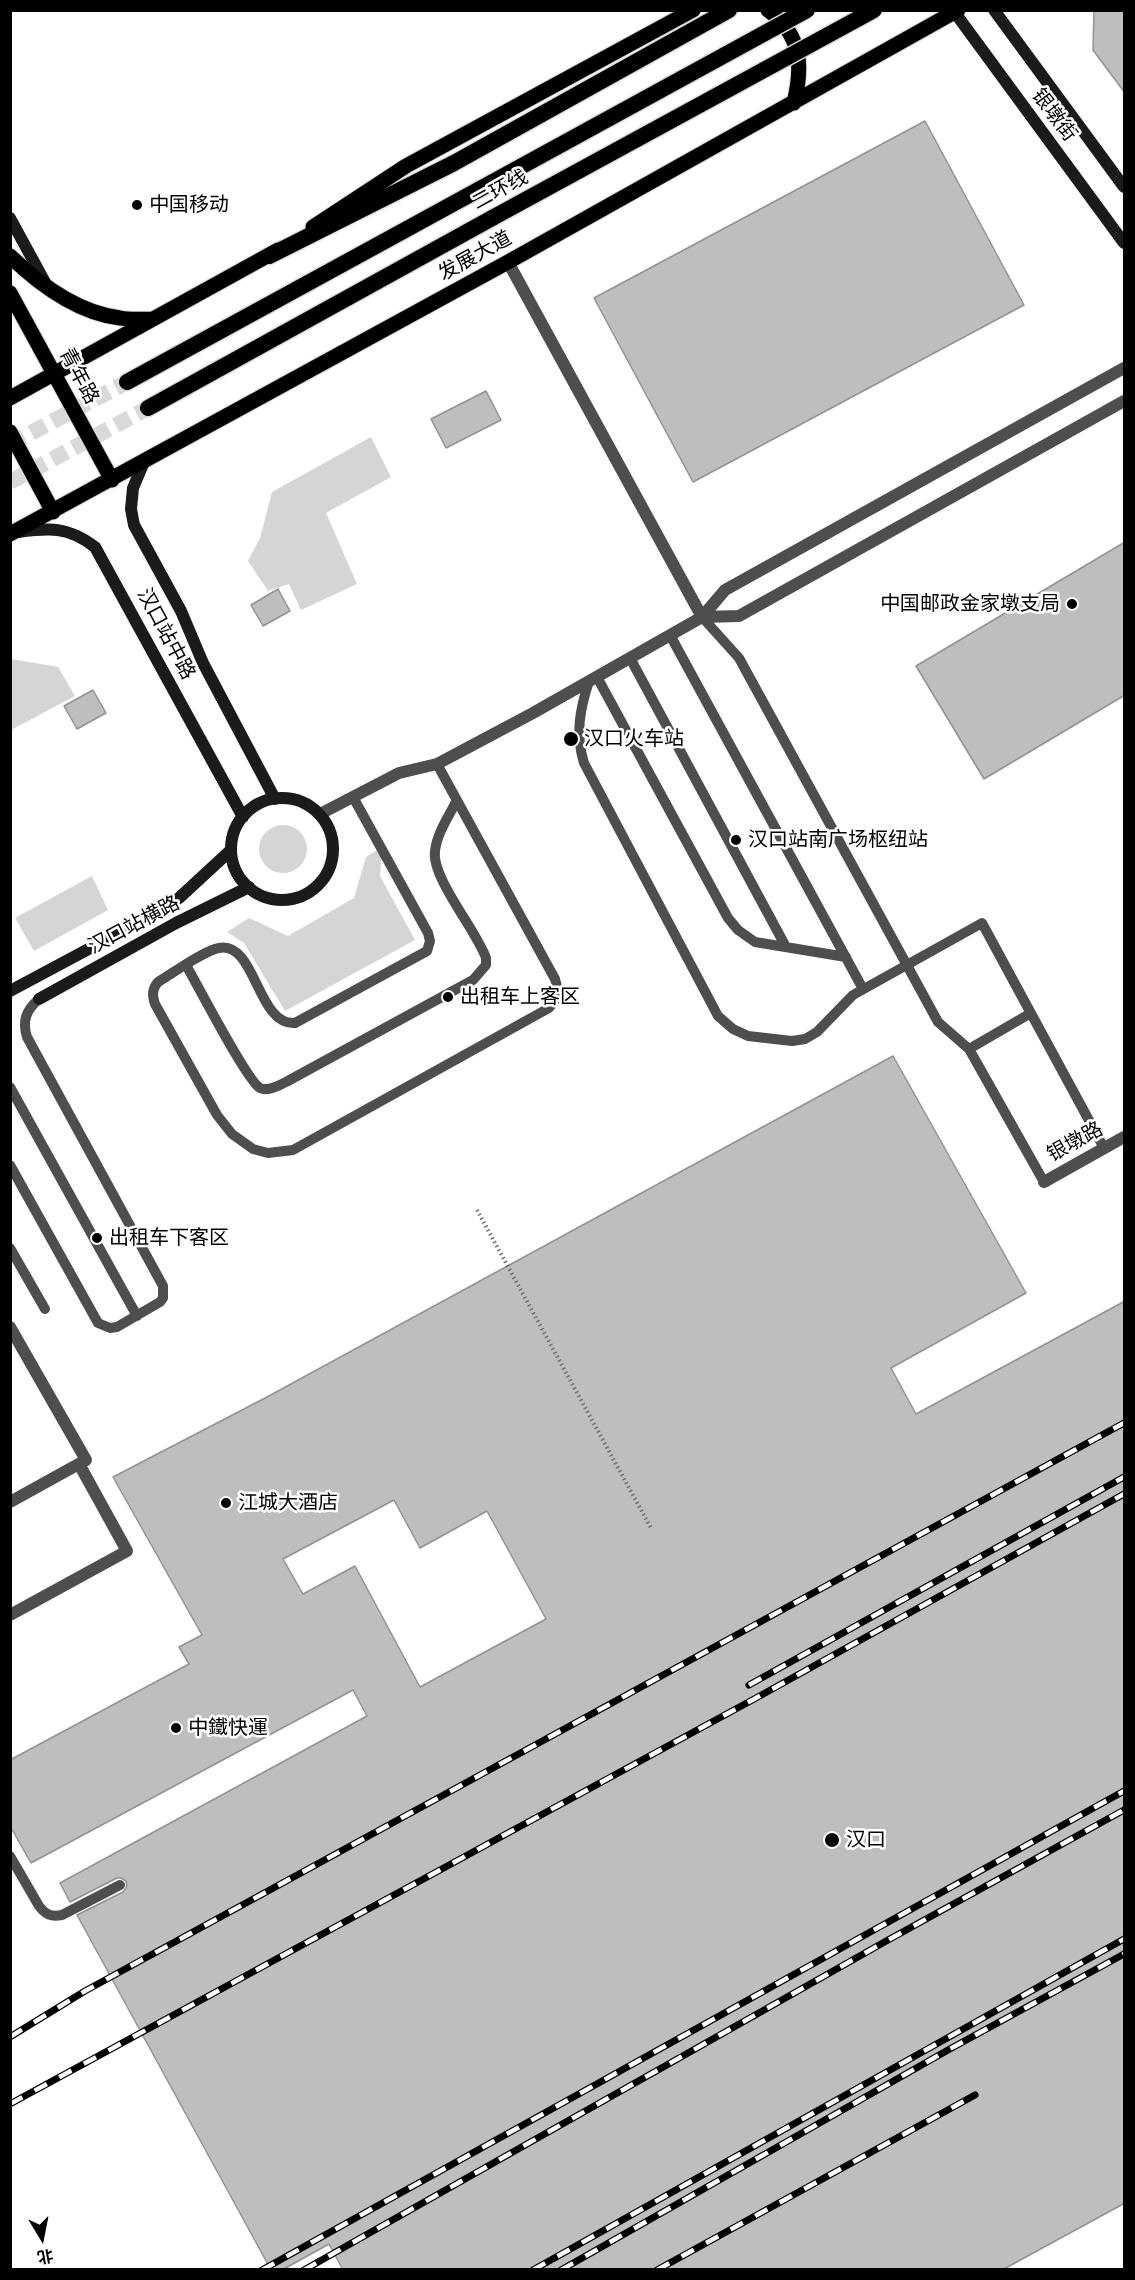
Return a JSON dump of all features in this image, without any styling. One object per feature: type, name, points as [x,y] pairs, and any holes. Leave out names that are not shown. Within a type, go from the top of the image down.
[{"type":"highway","points":[[269,256],[454,163],[729,10]]},
{"type":"highway","name":"二环线","points":[[127,382],[807,10]]},
{"type":"highway","name":"二环线","points":[[148,408],[874,10]]},
{"type":"main road","points":[[10,398],[269,256],[406,166],[693,10]]},
{"type":"main road","points":[[768,10],[790,34],[799,56],[800,76],[794,103]]},
{"type":"main road","name":"银墩街","points":[[994,10],[1125,187]]},
{"type":"main road","name":"发展大道","points":[[12,534],[508,262],[955,12]]},
{"type":"main road","name":"银墩街","points":[[955,12],[1125,243]]},
{"type":"main road","points":[[10,218],[46,285]]},
{"type":"main road","points":[[10,256],[46,285],[75,304],[96,313],[121,319],[156,318]]},
{"type":"main road","name":"青年路","points":[[10,293],[112,480]]},
{"type":"main road","points":[[10,432],[53,512]]},
{"type":"main road","name":"汉口站中路","points":[[144,462],[133,488],[131,509],[134,525],[275,799]]},
{"type":"main road","name":"汉口站中路","points":[[12,534],[39,529],[63,530],[80,536],[94,547],[108,568],[243,817]]},
{"type":"main road","points":[[275,799],[299,801],[320,814],[330,832],[333,852],[324,878],[302,896],[288,899],[274,899],[261,895],[249,887],[240,877],[231,850],[232,838],[243,817],[263,802],[275,799]]},
{"type":"main road","points":[[10,991],[154,914],[179,898],[231,850]]},
{"type":"main road","name":"汉口站横路","points":[[39,999],[176,923],[249,887]]},
{"type":"street","points":[[508,262],[702,617]]},
{"type":"street","points":[[320,814],[399,773],[437,764],[593,679],[702,617],[725,590],[1125,368]]},
{"type":"street","points":[[702,617],[739,616],[1125,401]]},
{"type":"street","name":"银墩路","points":[[1044,1182],[1125,1137]]},
{"type":"street","points":[[10,1327],[86,1460],[10,1502]]},
{"type":"street","points":[[10,1615],[127,1551],[79,1464]]},
{"type":"lane","points":[[702,617],[739,658],[938,1022],[969,1048],[1044,1182]]},
{"type":"lane","points":[[670,635],[863,988]]},
{"type":"lane","points":[[630,658],[786,947]]},
{"type":"lane","points":[[593,679],[728,918],[738,930],[755,942],[846,957]]},
{"type":"lane","points":[[593,679],[579,717],[580,749],[584,763],[718,1017],[733,1029],[748,1036],[792,1041],[805,1039],[817,1032],[844,1002],[863,988],[982,923],[1104,1148]]},
{"type":"lane","points":[[353,797],[428,933],[430,941],[427,951],[303,1020],[287,1023],[274,1015],[234,950],[221,948],[212,950],[158,981],[152,992],[155,1004],[223,1125],[243,1143],[253,1149],[268,1153],[293,1150],[549,1008],[556,999],[559,990],[555,979],[437,764]]},
{"type":"lane","points":[[186,965],[244,1069],[260,1088],[267,1089],[286,1082],[473,980],[486,965],[486,958],[440,875],[434,858],[438,838],[457,800]]},
{"type":"lane","points":[[10,1165],[98,1323],[110,1328],[117,1327],[160,1302],[163,1298],[163,1286],[24,1030],[26,1014],[39,999]]},
{"type":"lane","points":[[969,1048],[1031,1013]]},
{"type":"lane","points":[[10,1087],[137,1316]]},
{"type":"lane","points":[[10,1248],[45,1309]]},
{"type":"lane","points":[[10,1856],[39,1906],[53,1917],[62,1915],[120,1885]]},
{"type":"path","points":[[477,1210],[651,1528]]},
{"type":"shaded area","points":[[371,437],[391,477],[326,513],[357,584],[301,610],[289,584],[268,591],[248,561],[260,538],[272,492]]},
{"type":"shaded area","points":[[11,659],[58,667],[75,696],[11,730]]},
{"type":"shaded area","points":[[278,825],[288,825],[300,832],[307,844],[307,854],[300,866],[288,873],[278,873],[263,862],[259,854],[259,844],[270,829]]},
{"type":"shaded area","points":[[382,847],[380,876],[415,940],[285,1011],[244,943],[227,932],[249,918],[288,936],[354,898],[366,857]]},
{"type":"shaded area","points":[[92,876],[108,910],[34,951],[15,918]]},
{"type":"building","points":[[1094,10],[1125,10],[1125,93],[1093,50]]},
{"type":"building","points":[[925,121],[1024,305],[693,482],[594,298]]},
{"type":"building","points":[[486,391],[501,420],[446,448],[431,419]]},
{"type":"building","name":"中国邮政金家墩支局","points":[[1125,542],[1125,695],[984,779],[916,666]]},
{"type":"building","points":[[278,589],[290,611],[263,626],[251,605]]},
{"type":"building","points":[[93,690],[106,713],[77,729],[64,706]]},
{"type":"building","points":[[893,1056],[1026,1293],[891,1368],[916,1414],[1125,1301],[1125,2203],[1002,2270],[343,2270],[329,2244],[282,2270],[271,2270],[77,1915],[123,1892],[127,1886],[126,1881],[117,1878],[70,1902],[60,1883],[367,1716],[353,1690],[31,1863],[10,1826],[10,1760],[189,1664],[179,1647],[202,1635],[113,1477],[267,1397]],"holes":[[[394,1500],[420,1548],[487,1511],[546,1619],[420,1687],[355,1566],[303,1594],[283,1559]]]},
{"type":"tunnel","points":[[10,444],[127,382]]},
{"type":"tunnel","points":[[10,482],[148,408]]},
{"type":"railway","points":[[10,2037],[85,1991],[1124,1423]]},
{"type":"railway","points":[[749,1685],[1124,1477]]},
{"type":"railway","points":[[10,2104],[756,1698],[1124,1494]]},
{"type":"railway","points":[[262,2270],[1124,1791]]},
{"type":"railway","points":[[304,2270],[888,1940],[1124,1810]]},
{"type":"railway","points":[[533,2270],[1124,1939]]},
{"type":"railway","points":[[561,2270],[948,2050],[1124,1954]]},
{"type":"railway","points":[[657,2270],[975,2095]]},
{"type":"place","name":"中国移动","points":[[137,205]]},
{"type":"place","name":"中国邮政金家墩支局","points":[[1072,604]]},
{"type":"place","name":"汉口火车站","points":[[571,739]]},
{"type":"place","name":"汉口站南广场枢纽站","points":[[736,840]]},
{"type":"place","name":"出租车上客区","points":[[448,997]]},
{"type":"place","name":"出租车下客区","points":[[97,1238]]},
{"type":"place","name":"江城大酒店","points":[[226,1503]]},
{"type":"place","name":"中鐵快運","points":[[176,1728]]},
{"type":"place","name":"汉口","points":[[832,1840]]}]
